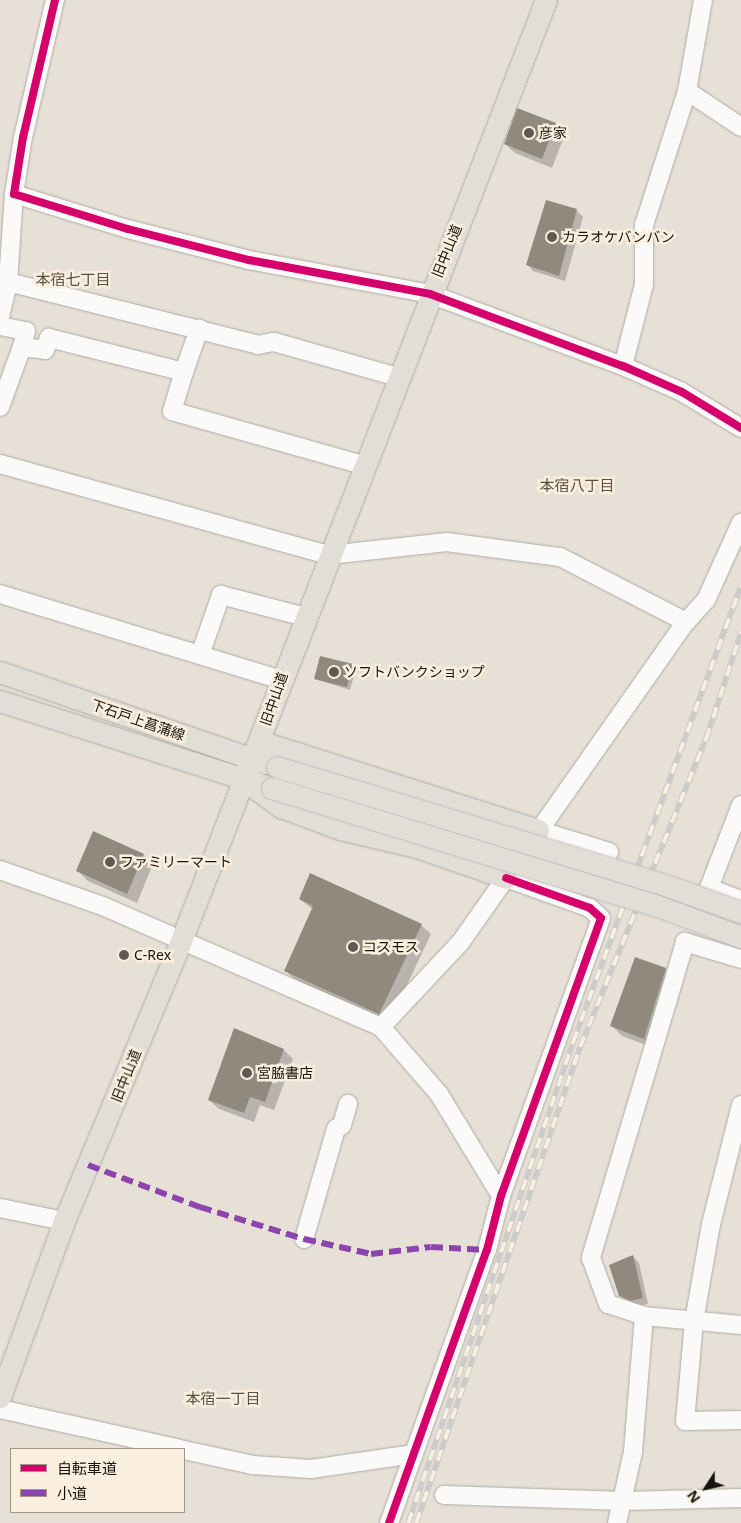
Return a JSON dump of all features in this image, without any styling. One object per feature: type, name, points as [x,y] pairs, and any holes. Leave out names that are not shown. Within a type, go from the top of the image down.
[{"type":"main road","name":"旧中山道","points":[[0,1397],[64,1220],[181,941],[363,465],[546,0]]},
{"type":"main road","name":"下石戸上菖蒲線","points":[[0,672],[255,751],[277,767],[668,886],[741,912]]},
{"type":"main road","name":"下石戸上菖蒲線","points":[[0,701],[244,780],[658,906],[741,936]]},
{"type":"main road","points":[[255,751],[538,830]]},
{"type":"main road","points":[[244,780],[281,806],[340,829],[417,847],[506,878]]},
{"type":"street","points":[[0,316],[8,282],[14,194],[23,137],[55,0]]},
{"type":"street","points":[[623,366],[644,284],[644,225],[687,91],[703,0]]},
{"type":"street","points":[[687,91],[741,127]]},
{"type":"street","points":[[14,194],[128,229],[249,260],[430,294],[623,366],[682,392],[741,428]]},
{"type":"street","points":[[8,282],[258,345],[274,342],[398,377]]},
{"type":"street","points":[[0,326],[26,331],[0,408]]},
{"type":"street","points":[[199,329],[172,411],[363,465]]},
{"type":"street","points":[[22,347],[45,350],[50,338],[184,372]]},
{"type":"street","points":[[0,464],[329,555],[447,542],[560,557],[686,622]]},
{"type":"street","points":[[381,1027],[460,943],[686,622],[706,600],[741,523]]},
{"type":"street","points":[[0,594],[281,680]]},
{"type":"street","points":[[200,656],[221,595],[305,617]]},
{"type":"street","points":[[741,805],[709,888],[741,900]]},
{"type":"street","points":[[538,830],[609,852],[590,908]]},
{"type":"street","points":[[0,870],[105,907],[381,1027],[439,1094],[501,1196]]},
{"type":"street","points":[[389,1523],[488,1250],[501,1196],[601,918],[590,908],[506,878]]},
{"type":"street","points":[[741,959],[685,942],[591,1258],[608,1304],[644,1316],[741,1325]]},
{"type":"street","points":[[304,1239],[336,1129],[342,1125],[348,1104]]},
{"type":"street","points":[[741,1105],[711,1224],[694,1321],[685,1421],[741,1420]]},
{"type":"street","points":[[0,1208],[64,1220]]},
{"type":"street","points":[[617,1523],[624,1501],[633,1452],[644,1316]]},
{"type":"street","points":[[0,1409],[173,1448]]},
{"type":"street","points":[[185,1451],[253,1465],[311,1469],[414,1454]]},
{"type":"street","points":[[444,1495],[624,1501],[741,1498]]},
{"type":"building","name":"彦家","points":[[517,108],[556,123],[542,159],[504,144]]},
{"type":"building","name":"カラオケバンバン","points":[[546,200],[577,209],[559,276],[526,265]]},
{"type":"building","name":"ソフトバンクショップ","points":[[320,656],[353,664],[347,687],[314,679]]},
{"type":"building","name":"ファミリーマート","points":[[93,831],[144,854],[127,894],[76,871]]},
{"type":"building","name":"コスモス","points":[[310,873],[422,924],[379,1014],[284,971],[313,906],[299,899]]},
{"type":"building","points":[[635,957],[666,968],[644,1039],[610,1026]]},
{"type":"building","name":"宮脇書店","points":[[234,1028],[284,1049],[265,1102],[250,1097],[244,1113],[208,1100]]},
{"type":"building","points":[[633,1255],[643,1298],[631,1301],[619,1296],[609,1265]]},
{"type":"railway","points":[[408,1523],[573,1042],[741,586]]},
{"type":"railway","points":[[416,1523],[580,1047],[706,739],[741,632]]},
{"type":"marked path","points":[[88,1165],[200,1207],[304,1239],[371,1254],[431,1247],[487,1250]]},
{"type":"cycle path","points":[[55,0],[23,137],[14,194],[128,229],[249,260],[430,294],[623,366],[682,392],[741,428]]},
{"type":"cycle path","points":[[389,1523],[487,1250],[501,1196],[601,918],[590,908],[506,878]]},
{"type":"place","name":"彦家","points":[[529,133]]},
{"type":"place","name":"カラオケバンバン","points":[[552,237]]},
{"type":"place","name":"ソフトバンクショップ","points":[[334,672]]},
{"type":"place","name":"ファミリーマート","points":[[110,862]]},
{"type":"place","name":"コスモス","points":[[353,947]]},
{"type":"place","name":"C-Rex","points":[[124,955]]},
{"type":"place","name":"宮脇書店","points":[[247,1073]]},
{"type":"district","name":"本宿七丁目","points":[[73,280]]},
{"type":"district","name":"本宿八丁目","points":[[577,486]]},
{"type":"district","name":"本宿一丁目","points":[[223,1399]]}]
